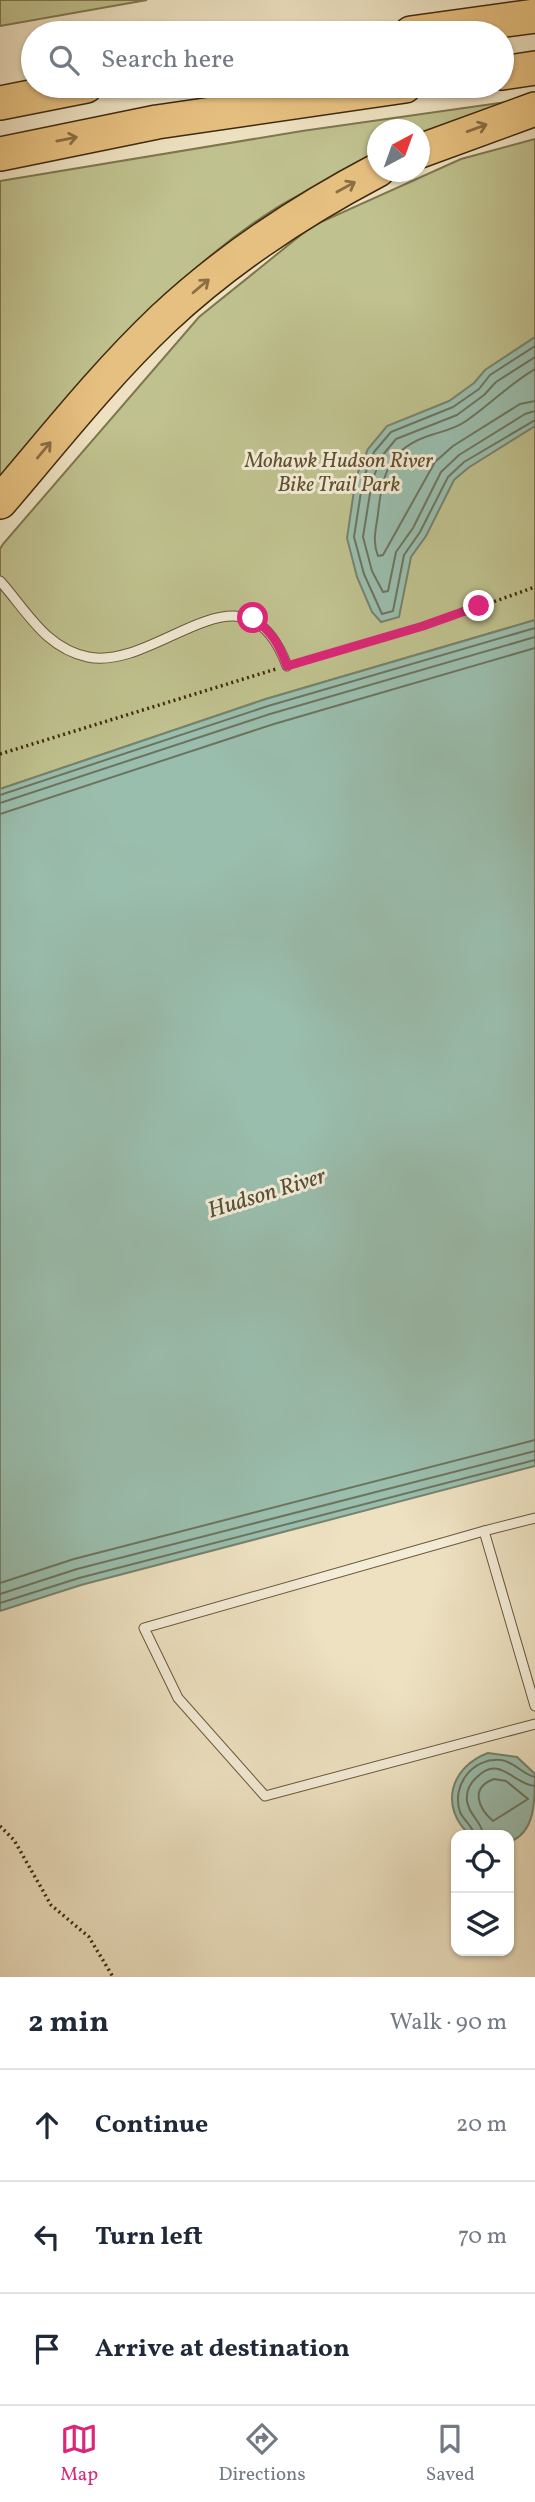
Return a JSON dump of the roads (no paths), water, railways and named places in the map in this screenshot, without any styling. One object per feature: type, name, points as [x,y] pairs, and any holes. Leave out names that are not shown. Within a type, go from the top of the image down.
[{"type":"highway","points":[[499,21],[535,16]]},
{"type":"highway","points":[[514,71],[535,68]]},
{"type":"highway","points":[[0,83],[21,81]]},
{"type":"highway","points":[[0,103],[25,98]]},
{"type":"highway","points":[[0,153],[157,122],[322,98]]},
{"type":"highway","points":[[430,147],[535,109]]},
{"type":"highway","points":[[0,502],[107,377],[193,292],[283,224],[367,176]]},
{"type":"lane","points":[[0,582],[52,641],[89,657],[109,657],[210,621],[239,615],[253,618],[269,630],[278,643],[287,666]]},
{"type":"lane","points":[[535,1518],[144,1628],[178,1698],[265,1796],[535,1724]]},
{"type":"lane","points":[[484,1531],[535,1706]]},
{"type":"water","points":[[535,337],[535,426],[468,468],[454,480],[426,536],[411,557],[399,617],[381,622],[372,612],[357,577],[347,538],[356,477],[368,449],[387,426],[449,401],[474,383],[485,370]]},
{"type":"water","name":"Hudson River","points":[[535,620],[535,1466],[81,1585],[0,1611],[0,789],[266,699]]},
{"type":"water","points":[[488,1753],[517,1757],[535,1774],[532,1815],[529,1824],[518,1838],[514,1840],[514,1830],[465,1830],[460,1824],[454,1812],[453,1789],[457,1778],[475,1759]]},
{"type":"park label","name":"Mohawk Hudson River Bike Trail Park","points":[[339,473]]}]
